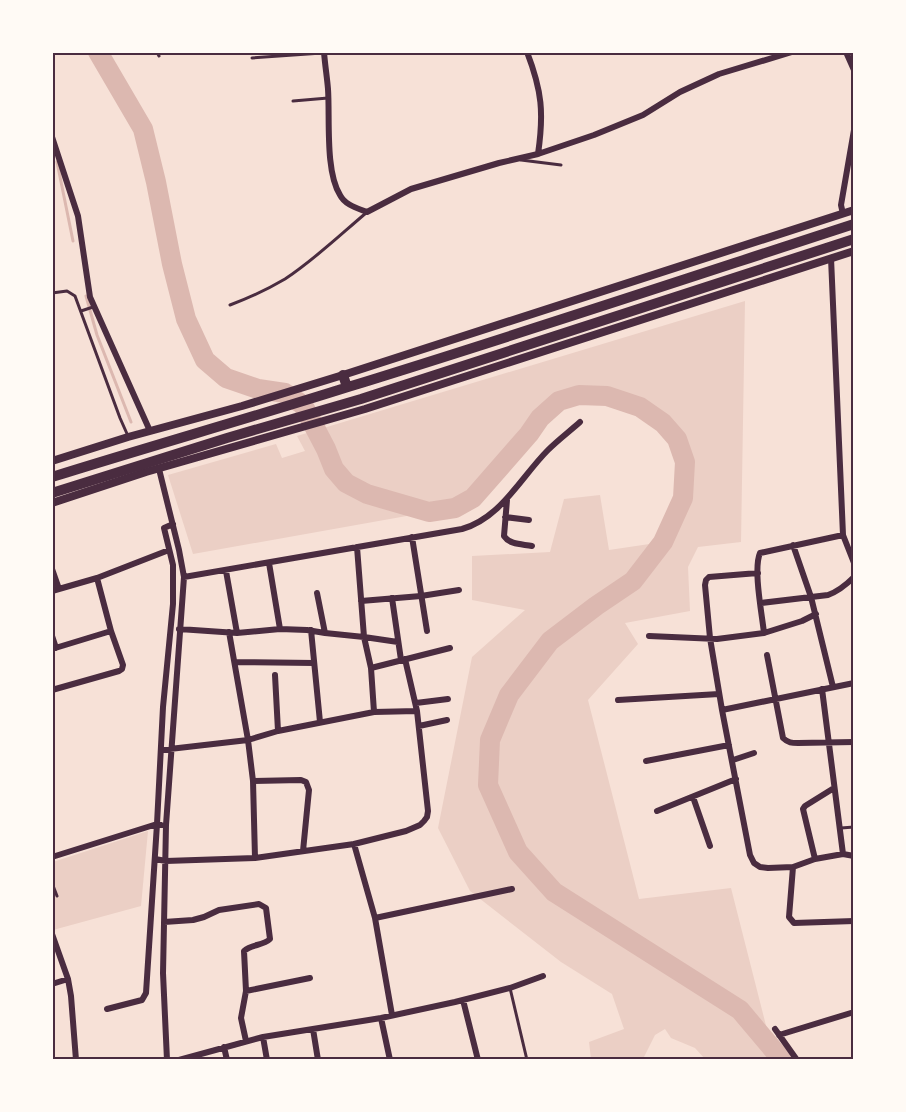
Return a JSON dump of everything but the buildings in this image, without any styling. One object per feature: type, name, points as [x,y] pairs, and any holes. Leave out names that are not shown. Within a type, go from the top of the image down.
[{"type":"highway","points":[[52,477],[333,392],[854,224]]},
{"type":"highway","points":[[52,493],[363,404],[658,301],[854,238]]},
{"type":"highway","points":[[344,375],[347,387]]},
{"type":"highway","points":[[221,411],[224,424]]},
{"type":"street","points":[[324,52],[329,142],[334,180],[345,201],[367,212],[411,189],[538,154],[594,135],[643,115],[680,92],[720,74],[792,52]]},
{"type":"street","points":[[527,52],[541,96],[542,128],[538,154]]},
{"type":"street","points":[[846,52],[854,70]]},
{"type":"street","points":[[843,214],[841,205],[854,130]]},
{"type":"street","points":[[52,137],[78,216],[93,307],[150,431]]},
{"type":"street","points":[[53,459],[330,380],[854,210]]},
{"type":"street","points":[[363,404],[662,313],[854,251]]},
{"type":"street","points":[[831,258],[843,535],[854,563]]},
{"type":"street","points":[[184,577],[471,526],[480,522],[507,500],[548,449],[580,422]]},
{"type":"street","points":[[52,503],[159,469],[229,443]]},
{"type":"street","points":[[159,469],[169,526],[179,550],[184,577],[156,859],[151,940],[168,1059]]},
{"type":"street","points":[[507,500],[505,538],[512,542],[532,546]]},
{"type":"street","points":[[506,517],[529,520]]},
{"type":"street","points":[[107,1009],[142,1000],[155,976],[163,941],[165,861],[161,825],[166,750],[163,707],[173,604],[173,565],[164,528],[169,526]]},
{"type":"street","points":[[764,633],[758,573],[760,553],[843,535]]},
{"type":"street","points":[[412,537],[427,631]]},
{"type":"street","points":[[793,545],[812,597],[833,687]]},
{"type":"street","points":[[357,547],[364,637],[371,668],[374,712]]},
{"type":"street","points":[[52,569],[56,590],[97,578],[169,550]]},
{"type":"street","points":[[268,563],[280,629]]},
{"type":"street","points":[[226,571],[235,662],[253,782],[255,858]]},
{"type":"street","points":[[758,573],[709,577],[706,580],[710,638],[750,855],[754,863],[760,867],[793,867],[814,859],[843,854],[854,856]]},
{"type":"street","points":[[761,603],[828,595],[836,592],[854,577]]},
{"type":"street","points":[[52,690],[122,669],[123,665],[111,632],[97,578]]},
{"type":"street","points":[[362,601],[459,590]]},
{"type":"street","points":[[317,593],[325,633]]},
{"type":"street","points":[[156,859],[165,861],[255,858],[354,844],[406,831],[420,825],[427,817],[428,811],[419,726],[416,703],[398,642],[392,598]]},
{"type":"street","points":[[649,636],[717,639],[764,633],[816,614]]},
{"type":"street","points":[[179,629],[233,632],[311,630],[398,642]]},
{"type":"street","points":[[311,630],[320,722]]},
{"type":"street","points":[[52,636],[54,648],[111,632]]},
{"type":"street","points":[[371,668],[450,648]]},
{"type":"street","points":[[767,655],[783,738],[789,743],[854,742]]},
{"type":"street","points":[[235,662],[314,663]]},
{"type":"street","points":[[275,675],[278,730]]},
{"type":"street","points":[[722,710],[854,683]]},
{"type":"street","points":[[822,689],[843,854]]},
{"type":"street","points":[[618,700],[719,694]]},
{"type":"street","points":[[416,703],[448,699]]},
{"type":"street","points":[[166,750],[248,740],[278,730],[374,712],[417,711]]},
{"type":"street","points":[[419,726],[447,720]]},
{"type":"street","points":[[646,761],[729,746]]},
{"type":"street","points":[[733,760],[754,753]]},
{"type":"street","points":[[657,811],[736,779]]},
{"type":"street","points":[[253,782],[301,780],[306,782],[309,790],[303,851]]},
{"type":"street","points":[[814,859],[803,809],[834,788]]},
{"type":"street","points":[[693,797],[710,846]]},
{"type":"street","points":[[52,857],[161,825]]},
{"type":"street","points":[[354,844],[375,918],[392,1015]]},
{"type":"street","points":[[793,867],[789,917],[791,921],[796,923],[854,921]]},
{"type":"street","points":[[375,918],[512,889]]},
{"type":"street","points":[[153,916],[164,919],[193,920],[219,910],[259,904],[266,908],[270,939],[266,943],[248,947],[244,951],[246,991],[241,1018],[246,1041]]},
{"type":"street","points":[[52,934],[68,978],[73,1009],[76,1059]]},
{"type":"street","points":[[151,940],[163,941]]},
{"type":"street","points":[[179,1059],[263,1037],[381,1018],[463,1000],[510,988],[543,976]]},
{"type":"street","points":[[52,984],[68,978]]},
{"type":"street","points":[[246,991],[310,978]]},
{"type":"street","points":[[463,1000],[478,1059]]},
{"type":"street","points":[[779,1035],[854,1012]]},
{"type":"street","points":[[381,1018],[390,1059]]},
{"type":"street","points":[[313,1029],[318,1059]]},
{"type":"street","points":[[775,1029],[797,1059]]},
{"type":"street","points":[[263,1037],[267,1059]]},
{"type":"street","points":[[224,1047],[227,1059]]},
{"type":"lane","points":[[252,58],[324,52]]},
{"type":"lane","points":[[293,101],[328,98]]},
{"type":"lane","points":[[516,159],[561,165]]},
{"type":"lane","points":[[230,305],[253,296],[293,274],[367,212]]},
{"type":"lane","points":[[52,293],[67,291],[75,296],[83,310],[128,437]]},
{"type":"lane","points":[[83,310],[93,307]]},
{"type":"lane","points":[[839,829],[854,827]]},
{"type":"lane","points":[[52,884],[57,896]]},
{"type":"lane","points":[[510,988],[527,1059]]},
{"type":"shaded area","points":[[745,301],[741,542],[698,547],[688,567],[690,611],[625,623],[638,644],[588,700],[639,899],[731,888],[773,1053],[778,1059],[705,1059],[695,1048],[671,1038],[665,1029],[655,1035],[643,1059],[591,1059],[589,1042],[624,1029],[612,994],[561,962],[470,891],[438,828],[472,657],[525,610],[472,600],[472,556],[550,552],[564,499],[600,495],[609,550],[663,542],[685,462],[663,423],[640,407],[559,401],[540,418],[495,475],[429,512],[193,554],[168,475],[276,444],[282,458],[305,451],[297,436]]},
{"type":"shaded area","points":[[148,831],[141,906],[53,930],[53,862]]},
{"type":"waterway","points":[[98,52],[143,129],[186,319],[205,360],[226,378],[258,389],[285,393],[303,405],[334,469],[346,483],[367,494],[429,512],[455,508],[473,498],[529,434],[540,418],[559,401],[579,395],[607,396],[640,407],[663,423],[677,439],[685,462],[683,498],[663,542],[633,581],[550,641],[509,695],[490,740],[488,785],[518,852],[554,892],[740,1010],[782,1060]]},
{"type":"waterway","points":[[57,162],[73,241]]},
{"type":"waterway","points":[[86,296],[97,335],[131,422]]}]
